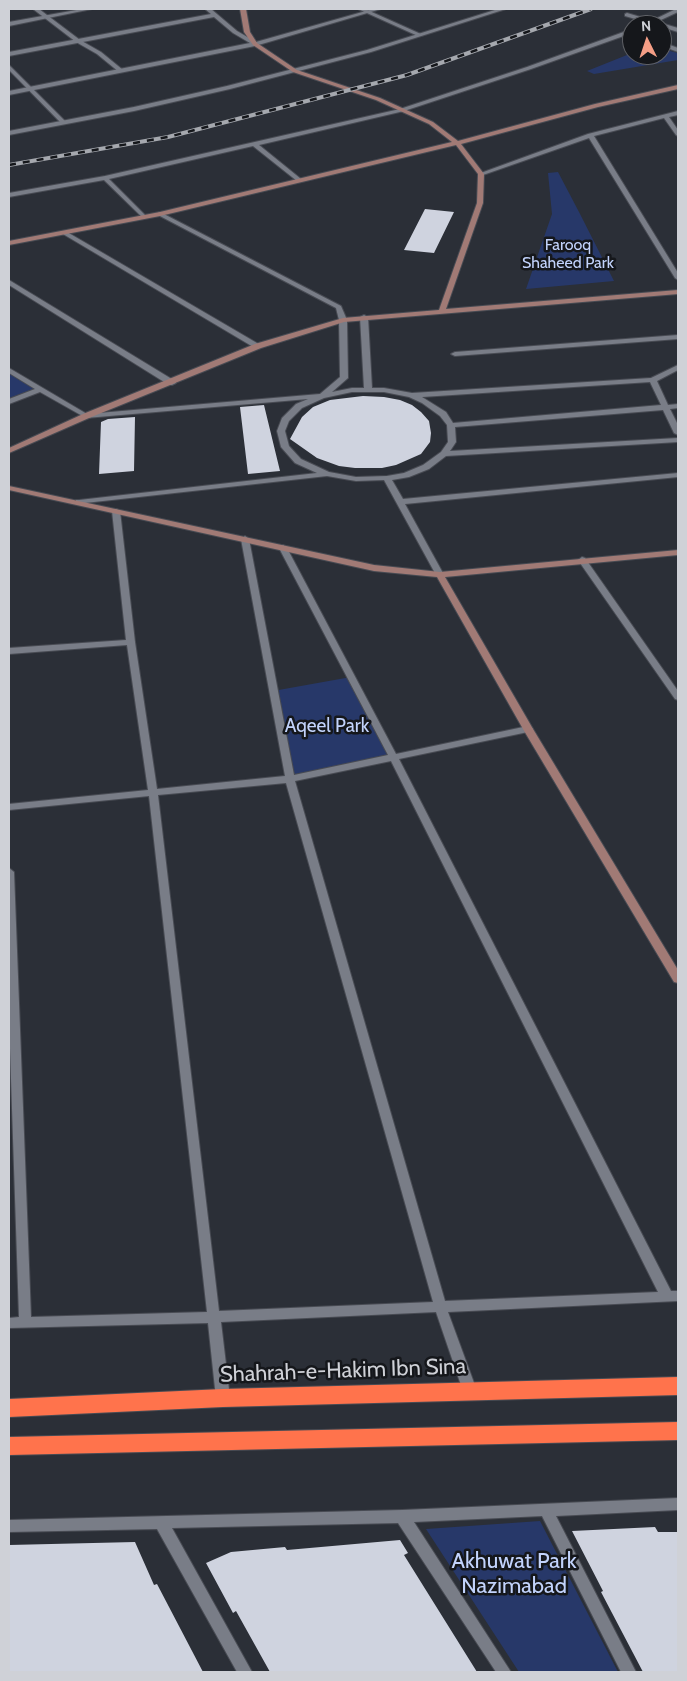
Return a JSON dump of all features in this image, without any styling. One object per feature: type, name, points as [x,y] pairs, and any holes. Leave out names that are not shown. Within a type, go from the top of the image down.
[{"type":"highway","name":"Shahrah-e-Hakim Ibn Sina","points":[[9,1408],[223,1398],[678,1386]]},
{"type":"highway","points":[[9,1446],[678,1431]]},
{"type":"street","points":[[36,9],[78,41],[99,53],[121,71]]},
{"type":"street","points":[[9,24],[89,9]]},
{"type":"street","points":[[208,9],[235,32],[295,71],[378,99],[431,122],[457,142],[481,174],[480,203],[442,310]]},
{"type":"street","points":[[243,9],[247,32],[255,44]]},
{"type":"street","points":[[361,9],[420,35]]},
{"type":"street","points":[[9,93],[255,44],[378,9]]},
{"type":"street","points":[[9,133],[219,90],[295,71],[503,9]]},
{"type":"street","points":[[9,54],[215,15]]},
{"type":"street","points":[[9,195],[105,178],[402,110],[622,35]]},
{"type":"street","points":[[9,67],[64,123]]},
{"type":"street","points":[[9,243],[160,214],[678,87]]},
{"type":"street","points":[[481,174],[590,135],[678,113]]},
{"type":"street","points":[[665,116],[678,134]]},
{"type":"street","points":[[590,135],[678,278]]},
{"type":"street","points":[[254,144],[299,180]]},
{"type":"street","points":[[105,178],[144,217]]},
{"type":"street","points":[[9,370],[86,416],[322,396],[352,390],[384,390],[425,401],[443,414],[451,425],[452,442],[444,454],[426,467],[406,475],[387,478],[356,479],[327,474],[298,461],[285,446],[281,431],[285,420],[299,406],[322,396],[344,378],[343,320],[339,307],[160,214]]},
{"type":"street","points":[[65,233],[258,346]]},
{"type":"street","points":[[9,282],[172,383]]},
{"type":"street","points":[[9,451],[86,416],[172,383],[258,346],[343,320],[442,310],[678,292]]},
{"type":"street","points":[[364,317],[368,390]]},
{"type":"street","points":[[454,354],[678,337]]},
{"type":"street","points":[[411,396],[653,380],[678,367]]},
{"type":"street","points":[[653,380],[678,433]]},
{"type":"street","points":[[9,402],[41,389]]},
{"type":"street","points":[[451,425],[678,406]]},
{"type":"street","points":[[444,454],[678,440]]},
{"type":"street","points":[[79,502],[327,474]]},
{"type":"street","points":[[399,502],[678,475]]},
{"type":"street","points":[[387,478],[528,729],[678,979]]},
{"type":"street","points":[[9,488],[374,568],[440,574],[678,552]]},
{"type":"street","points":[[116,511],[130,642],[153,793],[223,1398]]},
{"type":"street","points":[[245,539],[290,779],[440,1306],[470,1391]]},
{"type":"street","points":[[9,1323],[214,1317],[673,1296],[393,756],[282,548]]},
{"type":"street","points":[[582,560],[678,697]]},
{"type":"street","points":[[9,651],[130,642]]},
{"type":"street","points":[[9,807],[290,779],[528,729]]},
{"type":"street","points":[[9,872],[11,995],[24,1322]]},
{"type":"street","points":[[9,1526],[402,1516],[678,1504]]},
{"type":"street","points":[[546,1510],[629,1672]]},
{"type":"street","points":[[402,1516],[504,1672]]},
{"type":"street","points":[[161,1522],[244,1672]]},
{"type":"green space","points":[[672,52],[678,53],[678,60],[672,61]]},
{"type":"green space","points":[[622,57],[622,65],[648,65],[594,74],[587,71]]},
{"type":"green space","name":"Farooq Shaheed Park","points":[[558,172],[614,281],[526,289],[552,214],[548,173]]},
{"type":"green space","points":[[9,370],[41,389],[9,402]]},
{"type":"green space","name":"Aqeel Park","points":[[351,677],[393,756],[290,779],[273,691]]},
{"type":"green space","name":"Akhuwat Park Nazimabad","points":[[540,1521],[618,1672],[519,1672],[426,1529]]},
{"type":"building","points":[[425,209],[454,212],[434,253],[404,250]]},
{"type":"building","points":[[363,396],[400,400],[412,405],[421,412],[429,421],[431,433],[430,442],[421,454],[396,465],[382,468],[355,468],[339,466],[317,458],[290,439],[302,417],[313,407],[330,400]]},
{"type":"building","points":[[264,405],[280,471],[248,474],[240,407]]},
{"type":"building","points":[[135,417],[134,471],[99,474],[101,422],[108,419]]},
{"type":"building","points":[[655,1527],[658,1532],[678,1532],[678,1672],[643,1672],[601,1592],[603,1591],[572,1531]]},
{"type":"building","points":[[400,1540],[408,1553],[404,1555],[477,1672],[270,1672],[236,1611],[233,1613],[206,1563],[231,1552],[285,1547],[287,1550]]},
{"type":"building","points":[[135,1542],[154,1585],[157,1584],[203,1672],[9,1672],[9,1545]]},
{"type":"railway","points":[[9,165],[168,137],[407,75],[591,9]]}]
